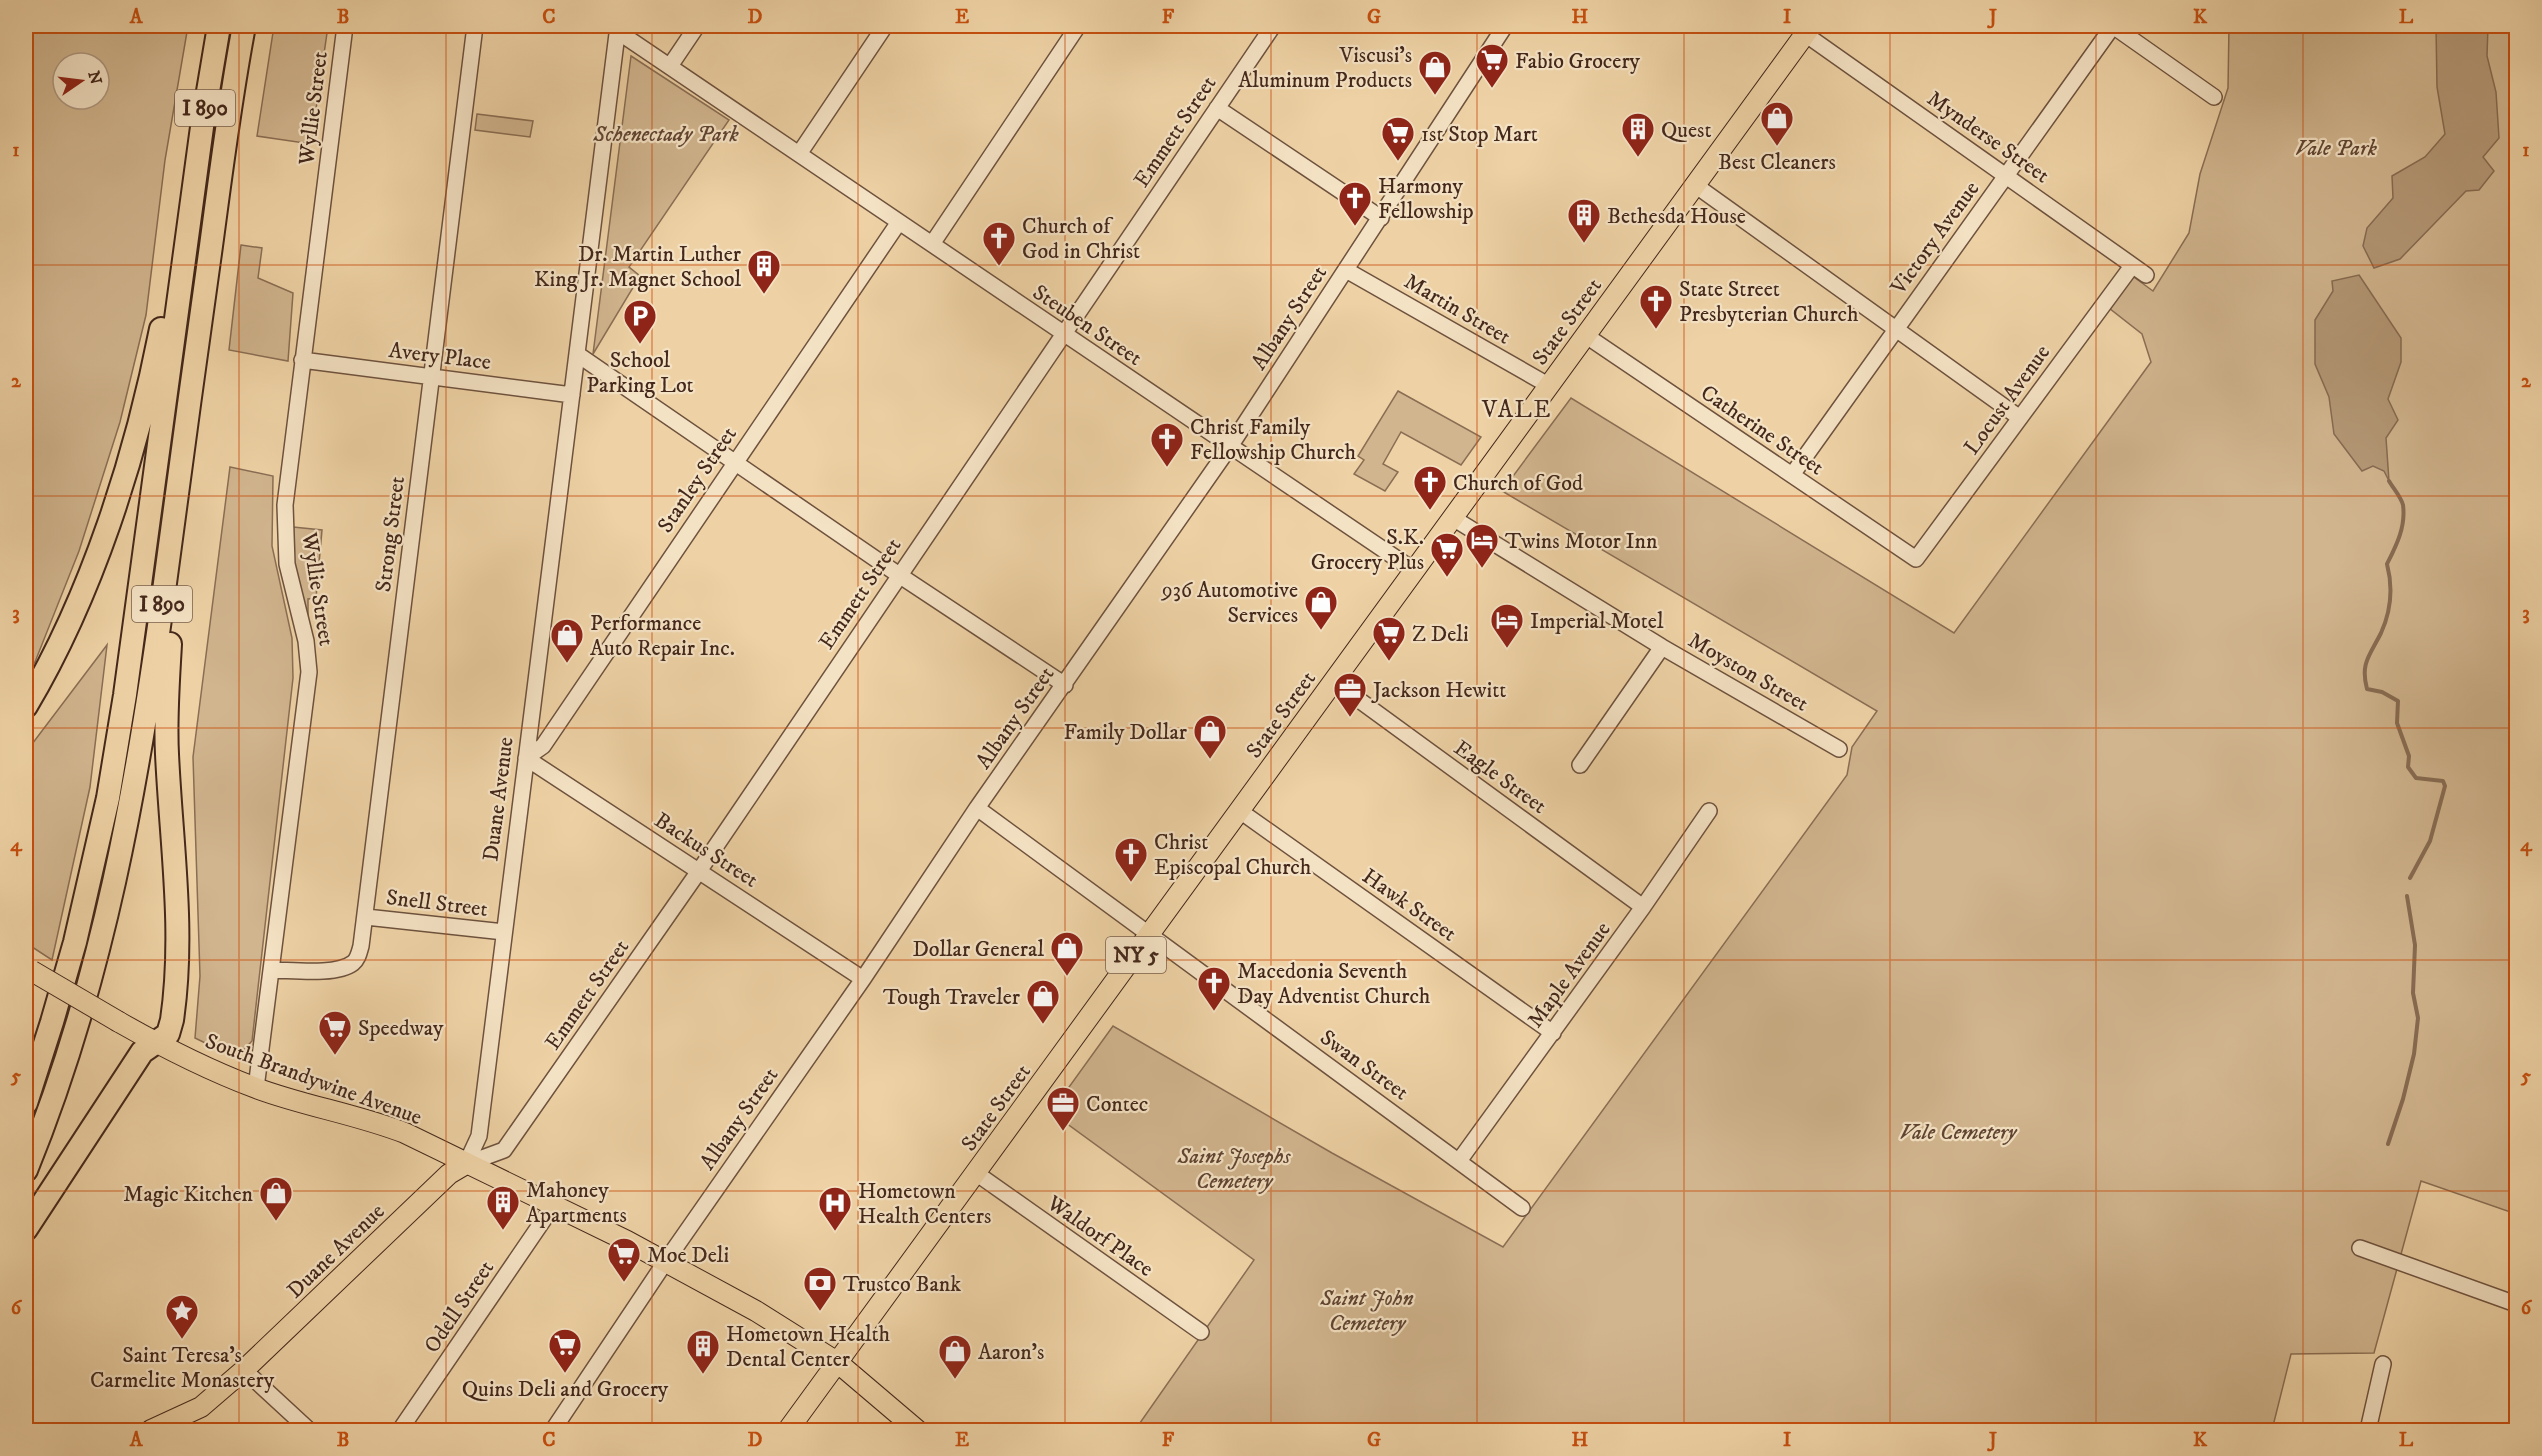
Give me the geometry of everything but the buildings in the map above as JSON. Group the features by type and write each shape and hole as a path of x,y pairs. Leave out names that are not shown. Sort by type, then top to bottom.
{"highway":[{"name":"I 890","path":"26,1103 72,952 108,798 125,694 219,26"},
{"name":"I 890","path":"26,1170 49,1111 85,998 109,907 132,803 149,698 227,131 244,26"},
{"path":"26,706 52,662 92,570 131,453 153,368 169,285 194,191"},
{"path":"26,1229 142,1052 168,1034 175,994 176,886 167,753 167,706 190,396"}],"main road":[{"name":"State Street","path":"788,1431 1808,30"},
{"name":"South Brandywine Avenue","path":"29,969 156,1043 256,1088 379,1123 666,1261 756,1311 837,1362 917,1431"},
{"name":"Duane Avenue","path":"151,1431 201,1407 244,1370 449,1174 466,1164"}],"street":[{"name":"Wyllie Street","path":"256,1088 309,672 306,641 287,564 285,505 345,26"},
{"name":"Strong Street","path":"271,970 320,971 352,964 358,957 366,916 476,26"},
{"path":"670,66 697,26"},
{"path":"799,154 885,26"},
{"path":"932,244 1078,26"},
{"name":"Emmett Street","path":"466,1164 504,1150 699,871 1062,333 1273,26"},
{"name":"Albany Street","path":"553,1431 666,1261 862,979 977,808 1231,445 1505,26"},
{"path":"2113,26 2214,97"},
{"name":"Victory Avenue","path":"1792,475 2113,26"},
{"name":"Steuben Street","path":"618,28 799,154 1415,571"},
{"name":"Duane Avenue","path":"466,1164 479,1136 618,28"},
{"name":"Mynderse Street","path":"1808,30 2146,275"},
{"path":"1217,108 1381,218"},
{"path":"1695,184 2020,418"},
{"name":"Stanley Street","path":"526,758 543,746 899,222"},
{"name":"Locust Avenue","path":"1916,559 2132,266"},
{"name":"Martin Street","path":"1346,270 1548,386"},
{"name":"Catherine Street","path":"1585,335 1916,559"},
{"path":"577,354 899,575 1065,685"},
{"name":"Avery Place","path":"302,360 572,395"},
{"name":"Moyston Street","path":"1454,518 1662,647 1839,749"},
{"path":"1580,765 1662,647"},
{"name":"Eagle Street","path":"1333,681 1643,907"},
{"name":"Backus Street","path":"526,758 862,979"},
{"name":"Swan Street","path":"977,808 1152,934 1522,1208"},
{"name":"Hawk Street","path":"1240,811 1553,1033"},
{"name":"Maple Avenue","path":"1459,1161 1643,907 1709,811"},
{"name":"Snell Street","path":"366,916 504,932"},
{"name":"Waldorf Place","path":"976,1173 1201,1332"},
{"name":"Odell Street","path":"400,1431 553,1206"},
{"path":"2360,1248 2517,1304"},
{"path":"2368,1431 2383,1364"},
{"path":"244,1370 309,1431"}],"green space":[{"path":"26,26 188,26 165,160 146,315 120,422 79,551 35,662 26,674"},
{"path":"274,26 328,26 311,144 257,136"},
{"path":"2229,26 2516,26 2516,1214 2421,1181 2374,1353 2291,1354 2272,1430 1135,1430 1254,1260 1051,1112 1113,1026 1332,1153 1503,1247 1847,775 1852,747 1877,711 1502,491 1571,398 1954,633 2151,362 2142,334 2109,308 2131,275 2153,291 2189,233 2200,174 2228,88"},
{"name":"Schenectady Park","path":"631,56 729,120 629,267 640,276 593,354"},
{"path":"477,114 533,121 530,137 475,130"},
{"path":"241,245 262,248 258,278 293,293 288,361 229,350"},
{"path":"1398,391 1481,437 1461,465 1401,432 1383,464 1398,472 1385,491 1354,474 1364,460 1358,456"},
{"path":"230,467 273,476 272,546 292,638 293,678 252,1041 236,1058 195,1038 200,976 193,757"},
{"path":"293,527 322,530 316,598 308,599 308,625 292,555"},
{"path":"107,645 90,787 52,960 26,943 26,752"}],"shaded area":[{"path":"2436,26 2488,26 2487,56 2496,92 2499,138 2483,157 2494,171 2479,190 2466,191 2400,259 2374,268 2363,246 2367,228 2393,198 2392,176 2425,157 2445,134 2437,87"},
{"path":"2359,275 2401,338 2401,362 2388,399 2398,420 2386,438 2389,481 2384,471 2373,466 2362,471 2334,434 2329,397 2315,364 2315,320 2333,291 2332,281"}],"waterway":[{"path":"2389,481 2402,502 2404,513 2400,536 2387,564 2390,590 2389,608 2381,633 2367,660 2365,680 2367,689 2382,692 2398,701 2397,723 2409,756 2408,767 2416,778 2443,781 2445,786 2430,841 2410,878"},
{"path":"2388,1144 2403,1099 2414,1054 2418,1018 2413,993 2415,945 2407,896"}],"place":[{"name":"Fabio Grocery","path":"1492,89"},
{"name":"Viscusi's Aluminum Products","path":"1435,96"},
{"name":"Best Cleaners","path":"1777,147"},
{"name":"Quest","path":"1638,158"},
{"name":"1st Stop Mart","path":"1398,162"},
{"name":"Harmony Fellowship","path":"1355,227"},
{"name":"Bethesda House","path":"1584,244"},
{"name":"Church of God in Christ","path":"999,267"},
{"name":"Dr. Martin Luther King Jr. Magnet School","path":"764,295"},
{"name":"State Street Presbyterian Church","path":"1656,330"},
{"name":"School Parking Lot","path":"640,345"},
{"name":"Christ Family Fellowship Church","path":"1167,468"},
{"name":"Church of God","path":"1430,511"},
{"name":"Twins Motor Inn","path":"1482,569"},
{"name":"S.K. Grocery Plus","path":"1447,578"},
{"name":"936 Automotive Services","path":"1321,631"},
{"name":"Imperial Motel","path":"1507,649"},
{"name":"Z Deli","path":"1389,662"},
{"name":"Performance Auto Repair Inc.","path":"567,664"},
{"name":"Jackson Hewitt","path":"1350,718"},
{"name":"Family Dollar","path":"1210,760"},
{"name":"Christ Episcopal Church","path":"1131,883"},
{"name":"Dollar General","path":"1067,977"},
{"name":"Macedonia Seventh Day Adventist Church","path":"1214,1012"},
{"name":"Tough Traveler","path":"1043,1025"},
{"name":"Speedway","path":"335,1056"},
{"name":"Contec","path":"1063,1132"},
{"name":"Magic Kitchen","path":"276,1222"},
{"name":"Mahoney Apartments","path":"503,1231"},
{"name":"Hometown Health Centers","path":"835,1232"},
{"name":"Moe Deli","path":"624,1283"},
{"name":"Trustco Bank","path":"820,1312"},
{"name":"Saint Teresa's Carmelite Monastery","path":"182,1340"},
{"name":"Quins Deli and Grocery","path":"565,1374"},
{"name":"Hometown Health Dental Center","path":"703,1375"},
{"name":"Aaron's","path":"955,1380"}],"district":[{"name":"VALE","path":"1517,409"}],"park label":[{"name":"Vale Park","path":"2336,147"},
{"name":"Vale Cemetery","path":"1958,1131"},
{"name":"Saint Josephs Cemetery","path":"1234,1168"},
{"name":"Saint John Cemetery","path":"1367,1310"}]}
